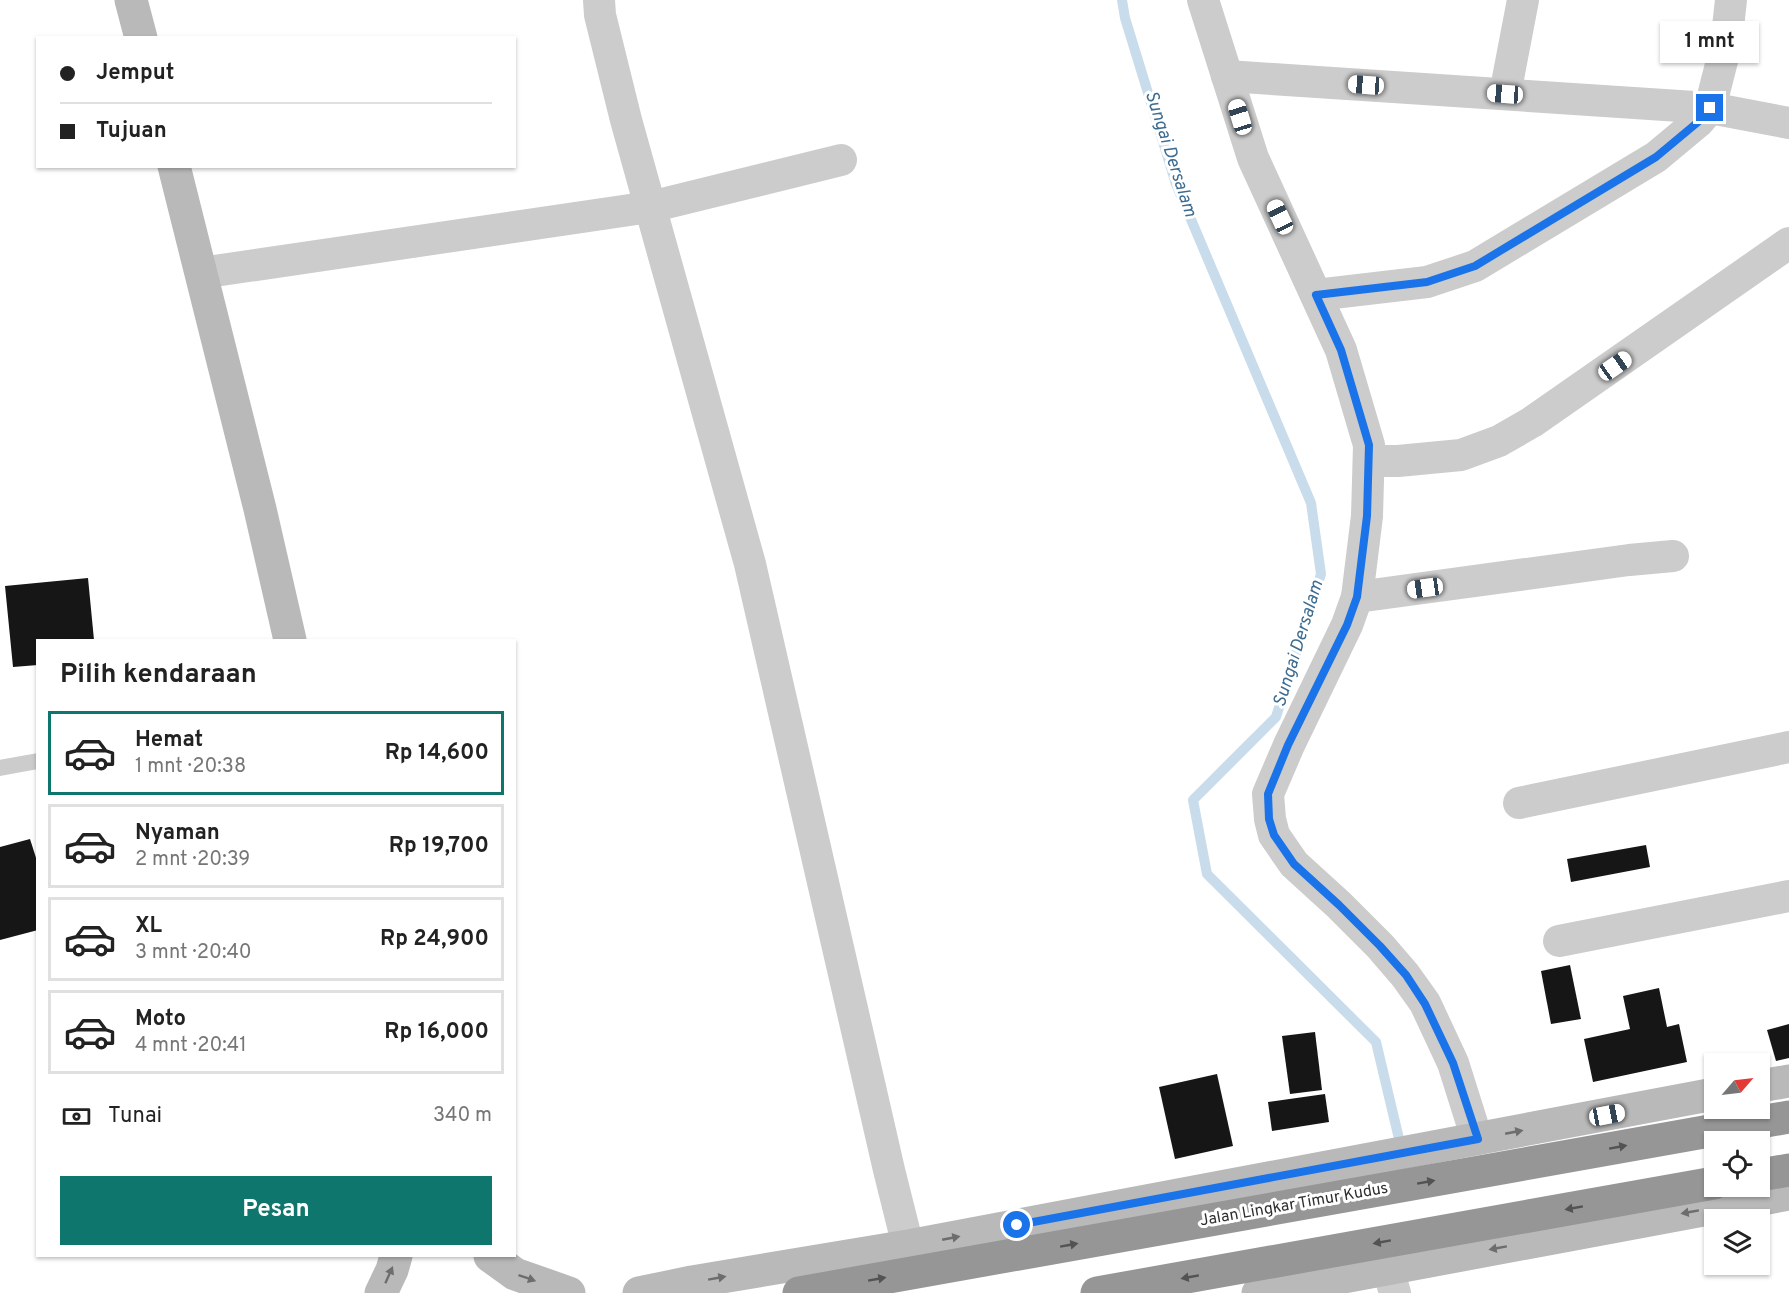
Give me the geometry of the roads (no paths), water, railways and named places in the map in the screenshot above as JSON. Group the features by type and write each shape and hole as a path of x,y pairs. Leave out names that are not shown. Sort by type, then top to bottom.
{"highway":[{"name":"Jalan Lingkar Timur Kudus","path":"799,1293 1789,1117"},
{"path":"1770,1174 1789,1170"},
{"path":"1097,1293 1704,1186"}],"street":[{"path":"131,0 140,36"},
{"path":"599,0 600,15 626,120 750,564 908,1246"},
{"path":"1203,0 1253,158 1341,350 1369,445 1367,516 1357,597 1347,625 1288,745 1268,794 1269,819 1274,835 1294,864 1380,946 1406,975 1425,1004 1453,1063 1478,1139"},
{"path":"1505,94 1523,0"},
{"path":"1316,295 1427,282 1475,266 1656,157 1698,122 1710,108 1726,45 1731,0"},
{"path":"1227,75 1710,108 1789,123"},
{"path":"201,273 650,207 841,160"},
{"path":"175,168 260,509 290,639"},
{"path":"1369,461 1398,461 1461,454 1500,441 1532,422 1789,243"},
{"path":"1357,597 1673,556"},
{"path":"1519,803 1789,747"},
{"path":"1559,941 1789,896"},
{"path":"1770,1084 1789,1081"},
{"path":"639,1293 908,1246 1704,1096"},
{"path":"1258,1293 1391,1281 1789,1194"},
{"path":"381,1293 396,1257"},
{"path":"491,1257 515,1274 569,1293"}],"lane":[{"path":"0,768 36,761"}],"waterway":[{"name":"Sungai Dersalam","path":"1122,0 1125,18 1176,184 1311,503 1321,574 1276,717 1193,800 1207,874 1376,1042 1400,1143"}]}
